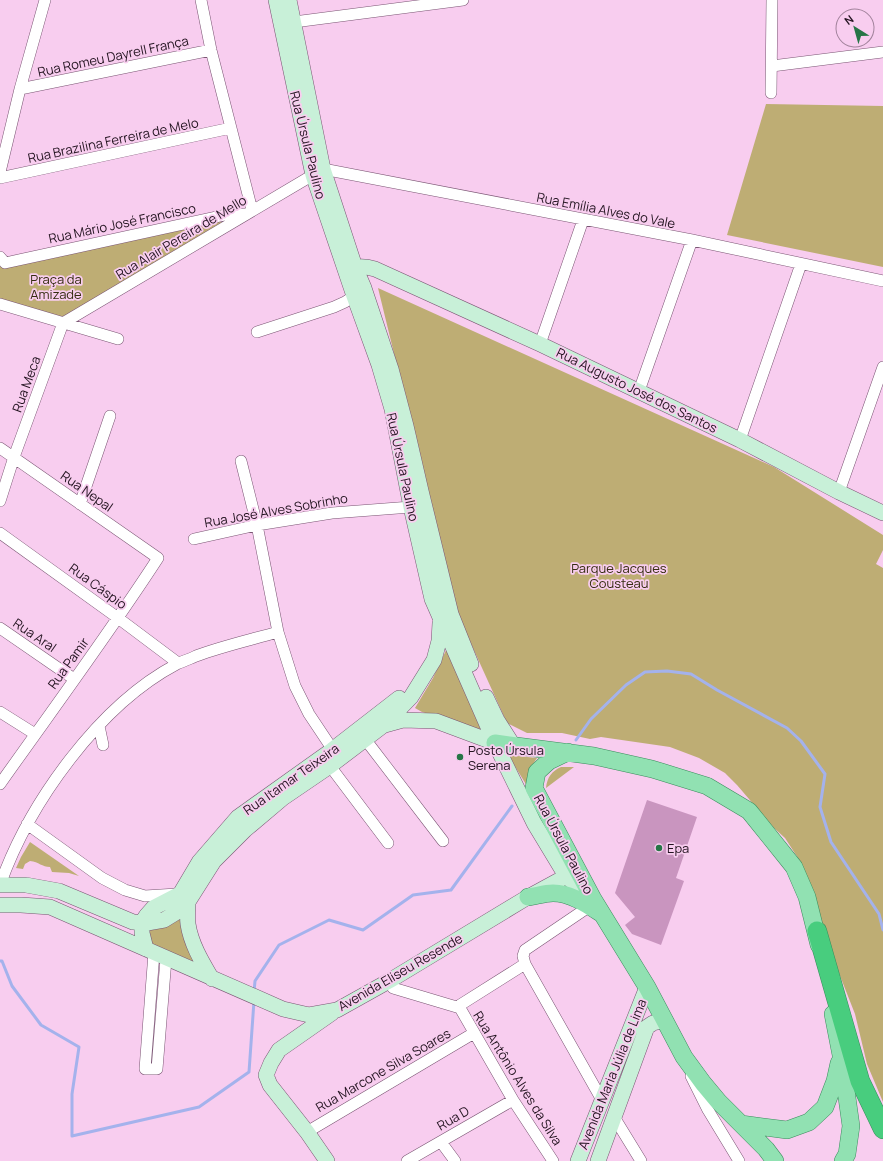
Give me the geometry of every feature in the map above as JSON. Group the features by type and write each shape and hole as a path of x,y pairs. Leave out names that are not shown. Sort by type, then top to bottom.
{"highway":[{"path":"817,932 860,1081 883,1129"}],"main road":[{"name":"Rua Úrsula Paulino","path":"276,0 318,172 350,269 391,369 397,390 451,614 485,696 497,720 513,745"},
{"name":"Rua Úrsula Paulino","path":"289,0 294,22 318,172 348,245 350,269"},
{"path":"348,245 358,257 371,268"},
{"name":"Rua Augusto José dos Santos","path":"350,269 364,266 371,268 540,344 740,440 839,492 883,513"},
{"path":"359,292 388,275"},
{"name":"Rua Úrsula Paulino","path":"359,292 392,409 411,507 432,599 495,743 534,823 572,872 647,987 684,1057 703,1083 713,1105 741,1124 766,1149 774,1161"},
{"name":"Rua Itamar Teixeira","path":"334,758 365,739 384,725 411,698 434,660 439,641 441,620"},
{"name":"Rua Itamar Teixeira","path":"187,896 214,861 245,830 334,758 420,682"},
{"name":"Rua Itamar Teixeira","path":"384,725 403,720 436,721 495,743"},
{"path":"495,743 594,756 652,769 707,786 749,811 794,867 807,897 817,932 841,1055 851,1126 847,1154 843,1161"},
{"name":"Rua Úrsula Paulino","path":"568,752 549,761 537,772 534,788 572,872"},
{"name":"Avenida Eliseu Resende","path":"0,905 21,904 50,907 282,1009 309,1015 337,1010 389,981 572,872"},
{"path":"0,885 26,885 59,891 128,920 142,923 164,920 177,912 187,896"},
{"path":"528,897 553,893 565,895 596,908"},
{"path":"187,896 188,924 193,943 212,979"},
{"path":"142,923 142,933 155,954"},
{"name":"Avenida Maria Júlia de Lima","path":"578,1161 647,987"},
{"path":"327,1161 307,1132 270,1085 266,1075 279,1050 337,1010"},
{"name":"Avenida Maria Júlia de Lima","path":"598,1161 646,1027 653,1023 665,1020"},
{"path":"741,1124 786,1130 809,1122 825,1107 835,1081 841,1055"}],"street":[{"path":"0,172 20,89 45,0"},
{"path":"202,0 211,50 231,128 249,212"},
{"path":"294,22 463,0"},
{"path":"771,93 772,0"},
{"name":"Rua Romeu Dayrell França","path":"20,89 211,50"},
{"path":"772,66 883,52"},
{"name":"Rua Brazilina Ferreira de Melo","path":"0,178 231,128"},
{"name":"Rua Alair Pereira de Mello","path":"64,323 318,172"},
{"name":"Rua Emília Alves do Vale","path":"318,172 692,240 883,281"},
{"name":"Rua Mário José Francisco","path":"3,260 225,215 249,212"},
{"path":"540,344 583,220"},
{"path":"639,391 692,240"},
{"path":"740,440 801,264"},
{"path":"257,332 334,308 359,292"},
{"path":"0,304 118,339"},
{"name":"Rua Meca","path":"0,501 14,457 64,323"},
{"path":"839,492 883,367"},
{"path":"80,504 110,416"},
{"name":"Rua Nepal","path":"0,448 158,558"},
{"path":"241,461 257,525 278,632 295,686 334,758 388,843"},
{"name":"Rua José Alves Sobrinho","path":"194,539 257,525 332,512 411,507"},
{"name":"Rua Cáspio","path":"0,533 178,663"},
{"name":"Rua Pamir","path":"0,784 118,618 158,558"},
{"name":"Rua Aral","path":"0,628 74,679"},
{"path":"0,885 10,858 28,824 70,758 119,704 147,682 178,663 219,648 278,632"},
{"path":"0,712 35,734"},
{"path":"99,726 103,745"},
{"path":"365,739 443,841"},
{"path":"28,824 102,878 124,890 145,896 187,896"},
{"path":"596,908 525,950 523,956 525,964 602,1100"},
{"path":"155,954 157,1069 145,1069 155,954"},
{"path":"389,981 393,988 460,1008 460,1005 525,964"},
{"name":"Rua Antônio Alves da Silva","path":"460,1008 513,1100 554,1161"},
{"name":"Rua Marcone Silva Soares","path":"307,1132 474,1033"},
{"name":"Rua D","path":"407,1161 513,1100"},
{"name":"Rua Úrsula Paulino","path":"713,1105 739,1161"},
{"path":"614,1117 641,1161"},
{"path":"440,1142 455,1161"}],"green space":[{"path":"766,104 883,106 883,267 727,235"},
{"name":"Praça da Amizade","path":"239,216 59,319 0,301 0,262"},
{"name":"Parque Jacques Cousteau","path":"378,288 774,467 883,535 883,550 876,564 883,568 883,1102 867,1064 855,1014 835,963 811,889 798,858 785,838 774,828 737,785 725,773 699,758 670,747 601,737 590,739 562,733 527,733 507,723 458,615"},
{"path":"448,646 485,731 422,712 415,708 433,678"},
{"path":"508,755 537,758 529,770 527,786"},
{"path":"561,767 574,767 546,788 550,775"},
{"path":"30,842 79,876 69,873 52,872 50,867 30,861 25,864 23,869 16,868"},
{"path":"183,914 196,964 149,943 149,928"}],"building":[{"name":"Epa","path":"647,800 697,817 676,878 684,881 661,945 632,934 625,925 635,917 615,893"}],"waterway":[{"path":"576,740 591,719 626,685 645,672 667,671 691,674 787,728 801,741 825,774 820,807 831,842 879,914 883,930"},
{"path":"254,992 255,981 279,945 329,920 363,930 413,895 451,890 512,806"},
{"path":"0,961 2,961 12,986 41,1025 79,1047 72,1094 72,1136 199,1107 249,1072 254,1001"}],"place":[{"name":"Posto Úrsula Serena","path":"460,757"},
{"name":"Epa","path":"659,848"}]}
